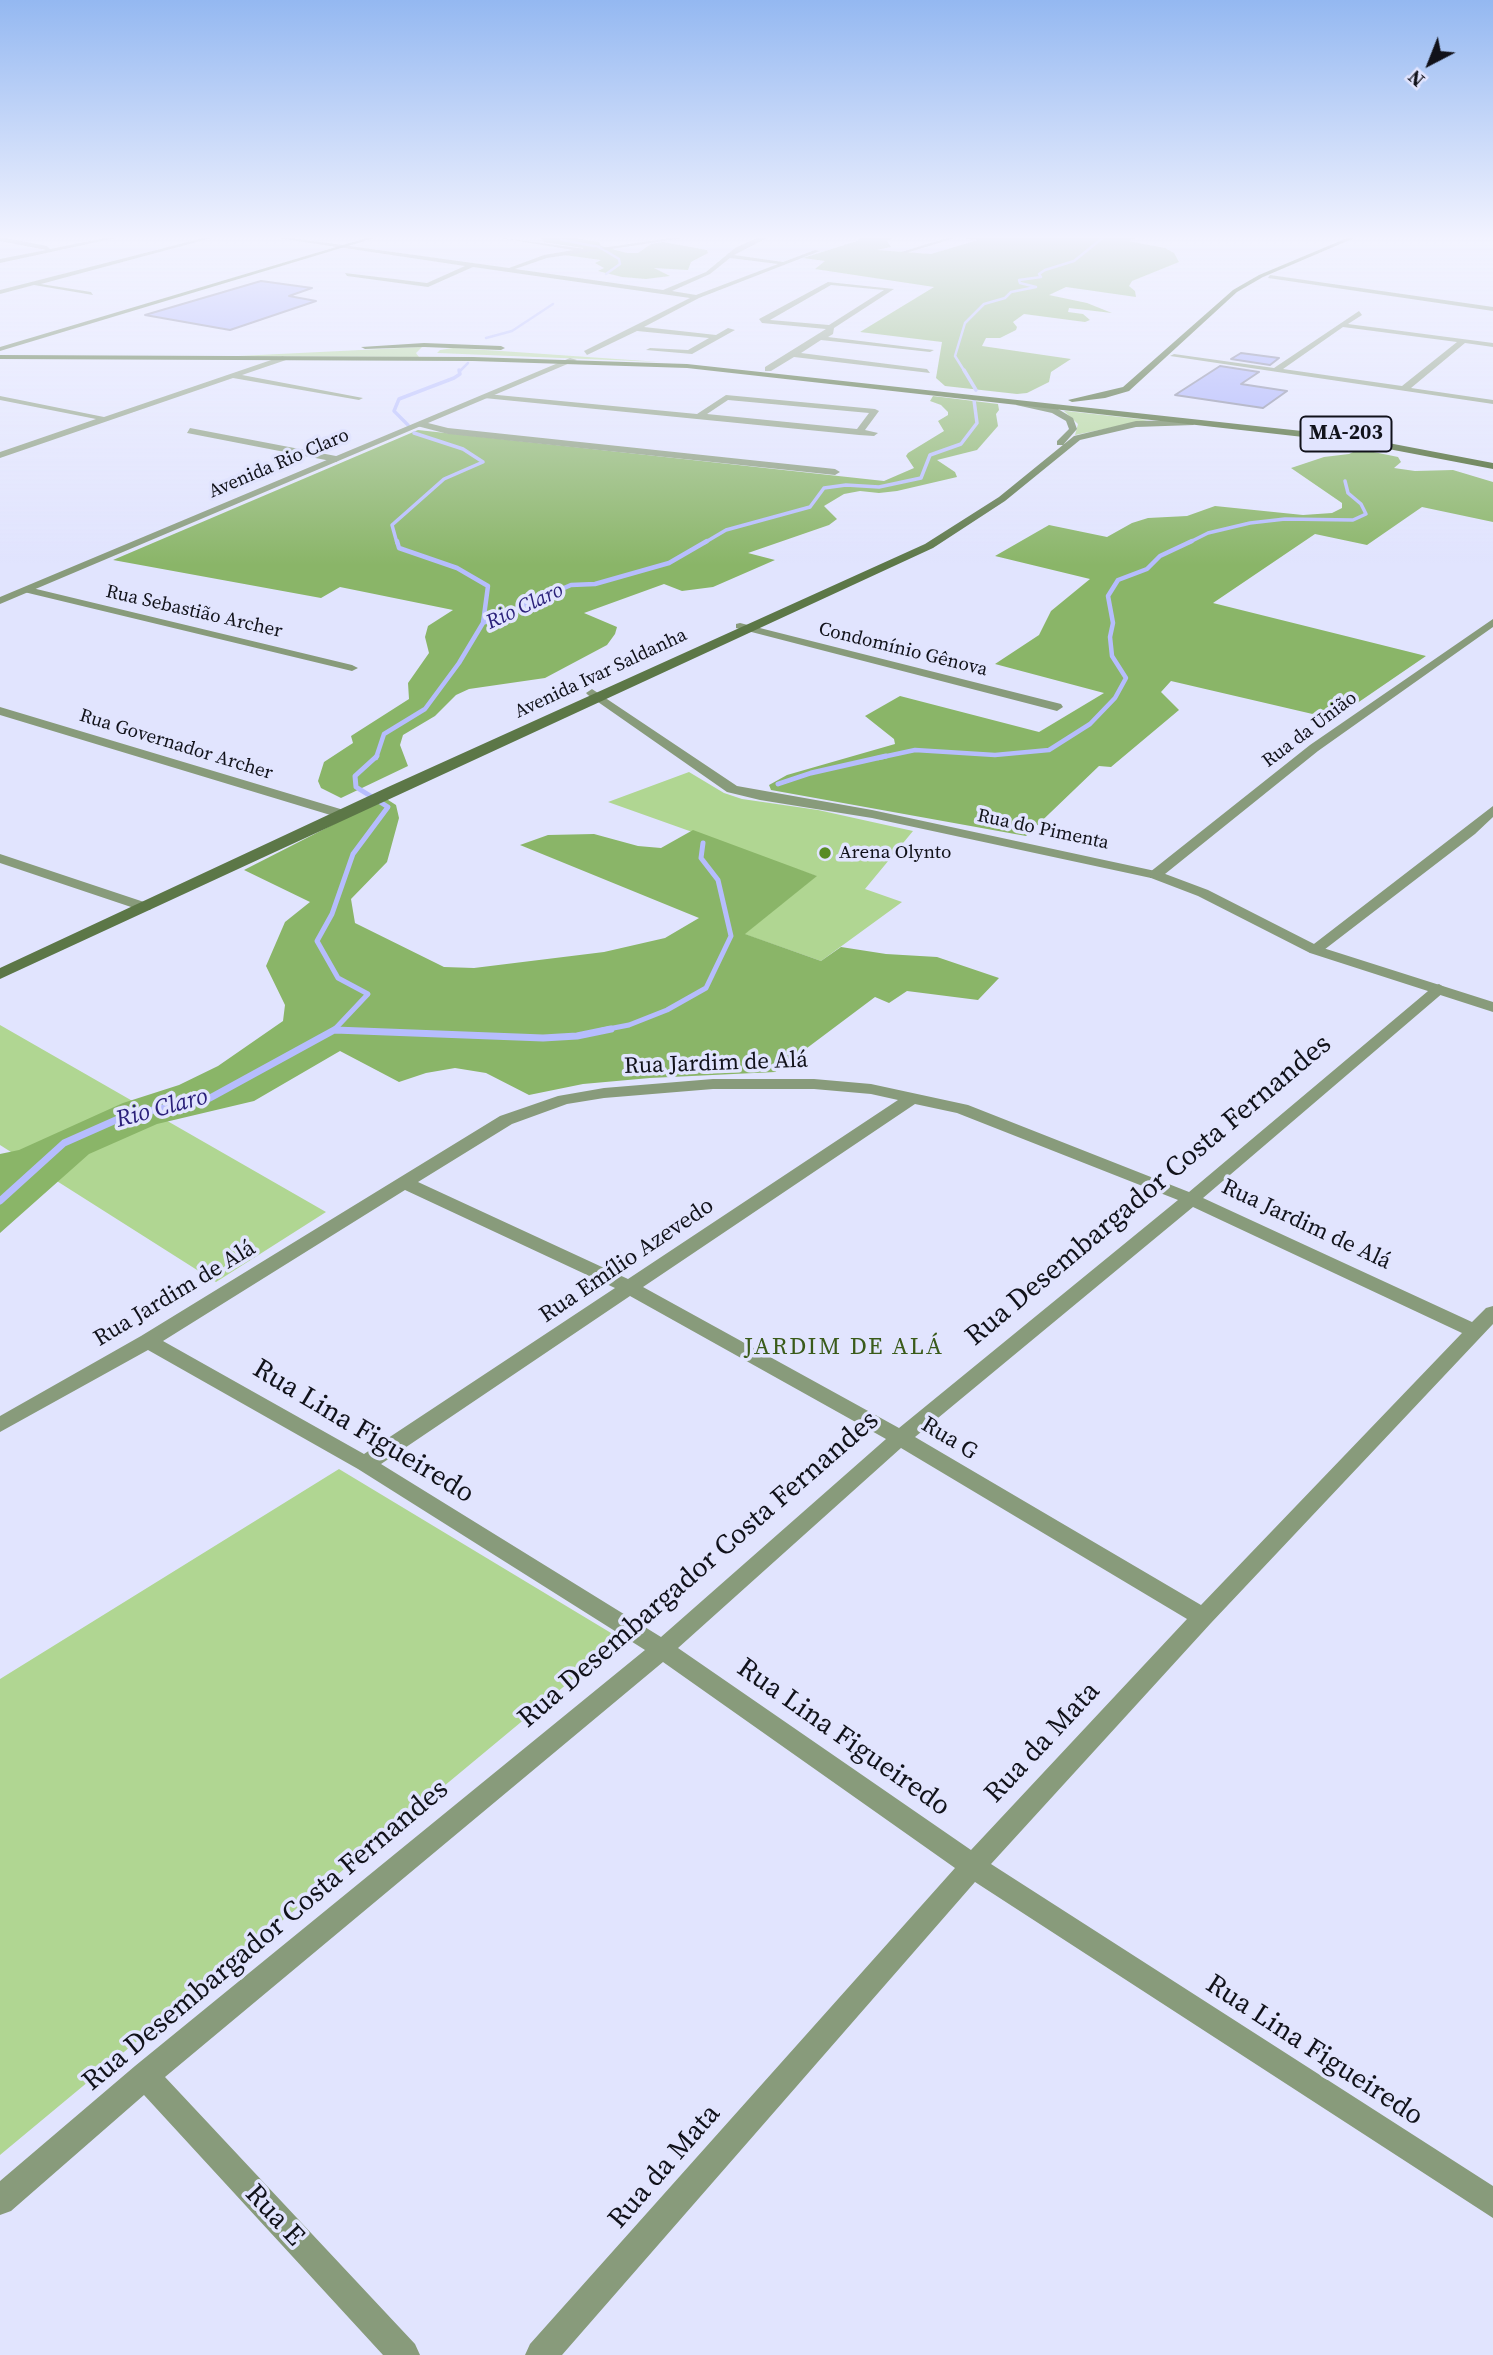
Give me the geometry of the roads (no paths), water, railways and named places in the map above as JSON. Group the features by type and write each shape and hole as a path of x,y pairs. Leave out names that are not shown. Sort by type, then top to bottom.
{"main road":[{"path":"0,353 23,346"},
{"path":"456,346 438,347 425,352 436,356 473,359"},
{"path":"360,348 456,346 517,349"},
{"path":"1002,398 1078,400 1122,391 1173,346"},
{"path":"1135,396 1185,346"},
{"path":"0,353 213,353 334,349"},
{"name":"MA-203","path":"0,353 283,358 353,362 587,354 768,369 1401,447 1493,465"},
{"name":"MA-203","path":"569,356 713,368 1198,418 1466,450"},
{"name":"Avenida Ivar Saldanha","path":"0,974 346,809 922,544 994,497 1066,438 1073,429 1070,420 1059,413 1002,398"},
{"path":"1147,406 1198,418"},
{"name":"Avenida Ivar Saldanha","path":"744,627 929,546 1002,499 1077,438 1136,424 1212,424"},
{"name":"Avenida Ivar Saldanha","path":"0,966 139,906"}],"street":[{"path":"587,354 602,346"},
{"path":"650,350 685,353 699,346"},
{"path":"768,369 806,346"},
{"path":"892,346 930,350"},
{"path":"1275,371 1312,346"},
{"path":"1404,389 1457,346"},
{"path":"792,354 927,371"},
{"name":"Avenida Rio Claro","path":"0,601 487,396 569,356"},
{"path":"1174,356 1493,402"},
{"path":"0,455 283,358"},
{"path":"232,375 359,398"},
{"path":"163,391 177,394"},
{"path":"487,396 874,433"},
{"path":"699,416 726,397 875,411 859,432"},
{"path":"0,398 105,419"},
{"path":"420,424 835,472"},
{"path":"190,431 337,458"},
{"name":"Rua Sebastião Archer","path":"27,590 352,668"},
{"name":"Rua da União","path":"1155,875 1314,748 1493,622"},
{"name":"Condomínio Gênova","path":"744,627 1058,707"},
{"name":"Rua do Pimenta","path":"596,694 721,783 747,794 859,811 1155,875 1203,893 1315,950 1493,1007"},
{"name":"Rua Governador Archer","path":"0,711 346,809"},
{"path":"1315,950 1470,831 1493,810"},
{"path":"0,858 139,906"},
{"name":"Rua Desembargador Costa Fernandes","path":"0,2200 662,1648 900,1438 1191,1199 1439,989"},
{"name":"Rua Jardim de Alá","path":"0,1425 148,1341 506,1120 564,1100 604,1093 769,1083 871,1089 962,1109 1191,1199 1474,1331"},
{"name":"Rua Emílio Azevedo","path":"365,1464 915,1097"},
{"name":"Rua G","path":"403,1182 631,1288 900,1438 1203,1617"},
{"name":"Rua da Mata","path":"541,2355 973,1866 1203,1617 1493,1312"},
{"name":"Rua Lina Figueiredo","path":"148,1341 365,1464 662,1648 973,1866 1493,2203"},
{"name":"Rua E","path":"145,2077 404,2355"}],"waterway":[{"name":"Rio Claro","path":"958,346 955,356 965,372"},
{"path":"459,372 468,363"},
{"name":"Rio Claro","path":"964,370 976,390"},
{"path":"408,425 394,411 399,399 454,378 459,372"},
{"name":"Rio Claro","path":"704,543 726,530 810,507 824,488 846,485 879,487 921,478 930,455 961,444 977,423 974,400"},
{"path":"397,543 392,525 444,479 483,462 463,449 414,433"},
{"path":"1192,541 1208,533 1250,523 1285,519 1353,520 1366,514 1361,504 1348,493 1345,481"},
{"path":"397,541 399,548 457,568 488,586 483,623"},
{"name":"Rio Claro","path":"483,623 571,585 595,584 669,563 707,541"},
{"path":"878,758 915,750 995,755 1049,750 1090,724 1115,698 1126,678 1112,656 1110,637 1113,623 1108,596 1118,580 1147,569 1160,556 1192,541"},
{"path":"1188,543 1192,541"},
{"name":"Rio Claro","path":"377,756 384,734 425,709 459,663 483,623"},
{"name":"Rio Claro","path":"334,1030 368,994 338,978 317,941 332,914 353,854 388,807 356,787 355,776 377,756"},
{"path":"778,784 811,773 886,756"},
{"name":"Rio Claro","path":"603,1030 629,1025 667,1010 706,988 731,936 718,880 701,858 703,843"},
{"name":"Rio Claro","path":"0,1201 64,1143 125,1116 210,1098 336,1029"},
{"name":"Rio Claro","path":"348,1030 335,1030 543,1038 577,1036 611,1029"}],"place":[{"name":"Arena Olynto","path":"825,853"}],"district":[{"name":"JARDIM DE ALÁ","path":"844,1348"}]}
